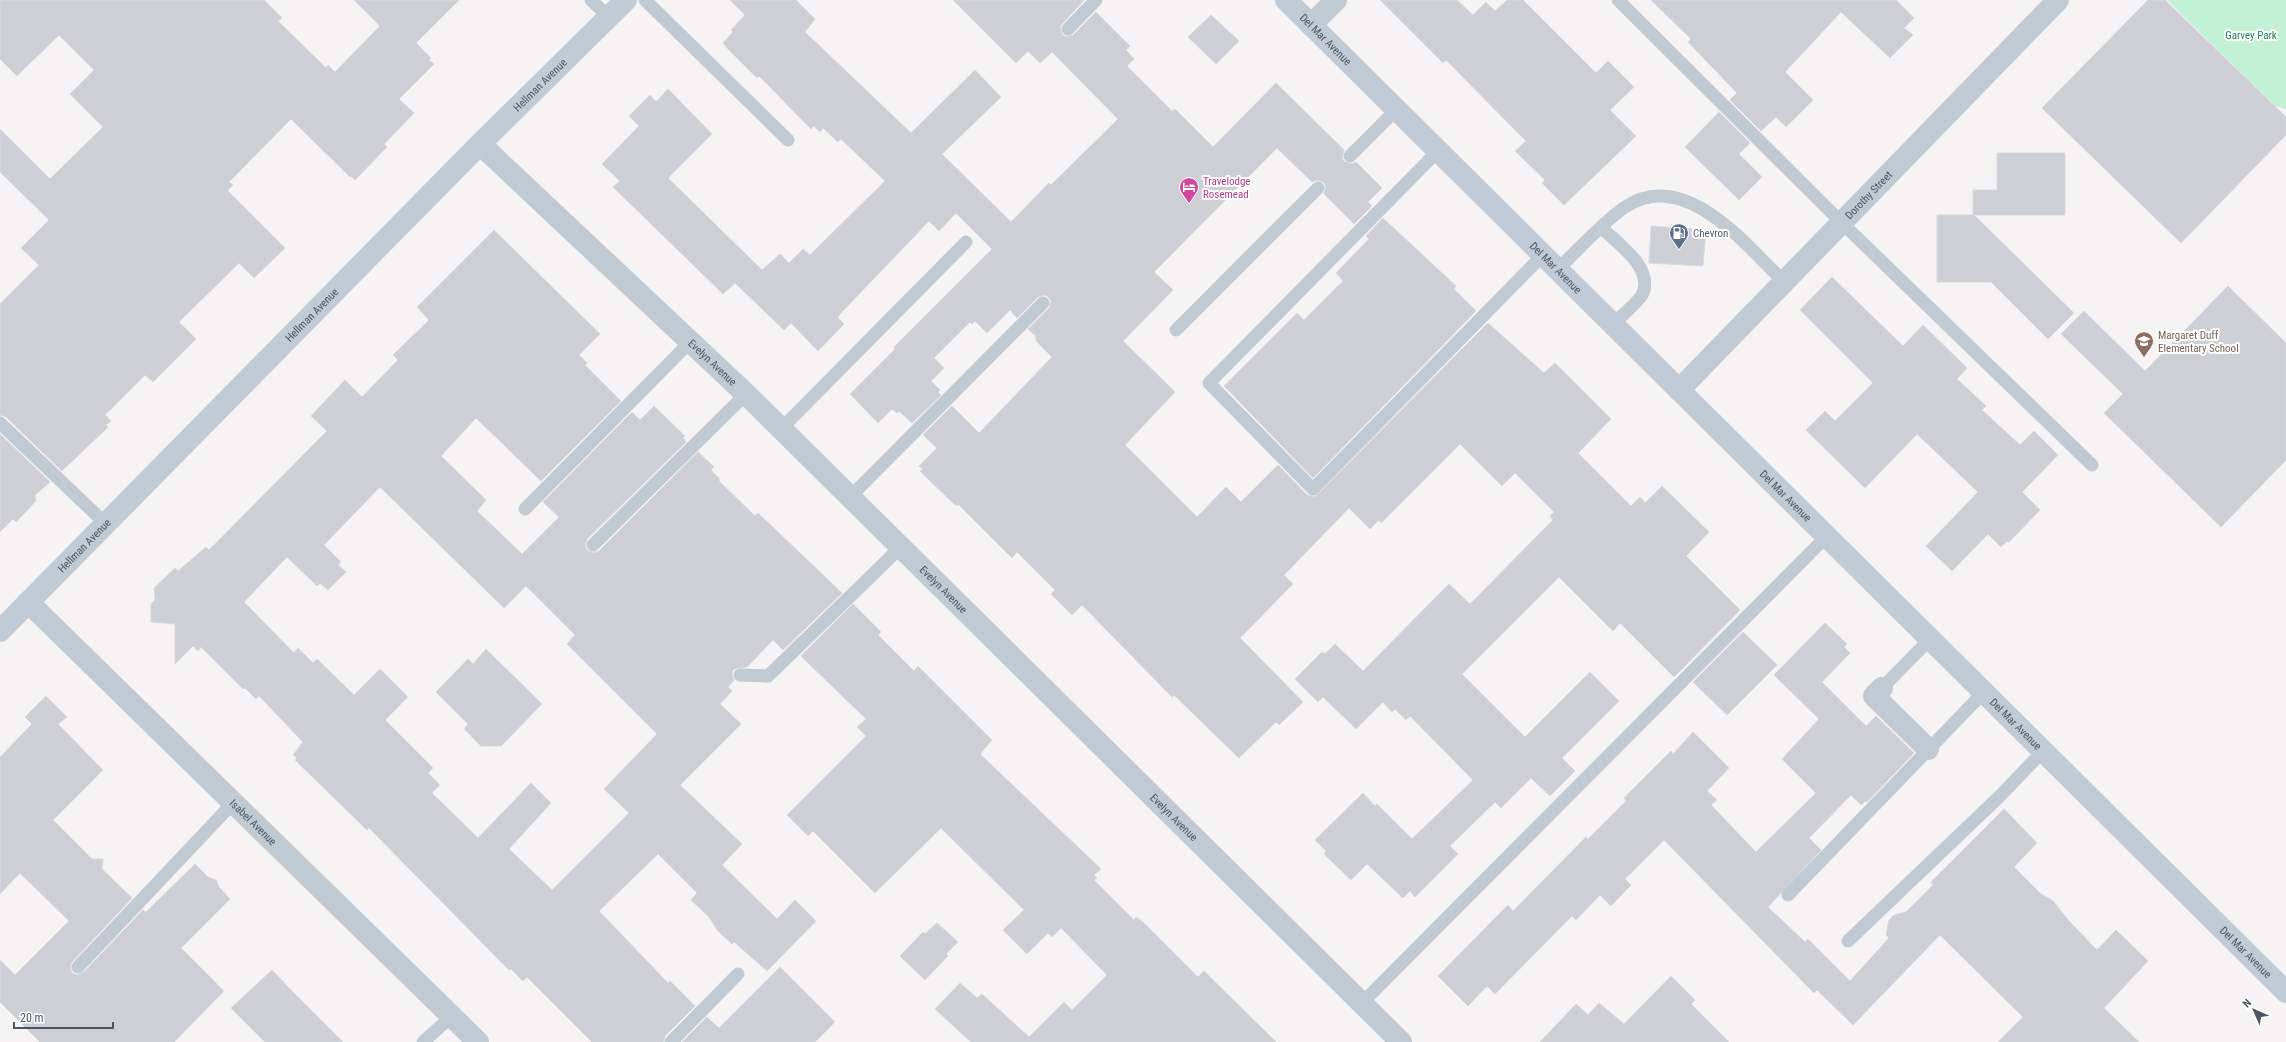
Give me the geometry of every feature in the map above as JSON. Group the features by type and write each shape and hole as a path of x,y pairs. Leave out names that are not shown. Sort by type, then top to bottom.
{"main road":[{"name":"Hellman Avenue","path":"0,631 480,144 626,0"},
{"name":"Del Mar Avenue","path":"1286,0 2286,992"}],"street":[{"path":"1311,25 1336,0"},
{"name":"Dorothy Street","path":"1679,390 2058,0"},
{"name":"Evelyn Avenue","path":"480,144 746,394 1402,1042"},
{"name":"Isabel Avenue","path":"28,602 478,1042"},
{"path":"1882,688 1874,696 1928,749"}],"lane":[{"path":"591,0 609,18"},
{"path":"645,0 788,140"},
{"path":"1068,29 1096,0"},
{"path":"1618,0 1842,223 2092,465"},
{"path":"1350,156 1396,110"},
{"path":"1438,151 1209,383 1313,489 1550,262 1602,228 1625,207 1641,199 1664,196 1690,201 1722,221 1784,282"},
{"path":"1176,330 1318,188"},
{"path":"1602,228 1639,265 1645,278 1643,293 1613,324"},
{"path":"781,429 966,242"},
{"path":"850,497 1043,303"},
{"path":"525,509 691,342"},
{"path":"594,545 746,394"},
{"path":"0,423 106,524"},
{"path":"1362,1003 1827,536"},
{"path":"740,675 768,676 900,547"},
{"path":"1882,688 1930,639"},
{"path":"1788,895 1984,692"},
{"path":"1848,942 2001,795 2043,751"},
{"path":"78,967 233,803"},
{"path":"671,1042 738,974"},
{"path":"423,1042 452,1016"}],"green space":[{"name":"Garvey Park","path":"2167,0 2286,0 2286,109 2275,106"}],"building":[{"path":"0,0 264,0 282,18 278,21 326,68 328,65 335,72 380,26 354,0 459,0 416,43 431,58 429,60 434,64 399,99 414,113 384,144 387,147 355,180 351,176 350,177 291,119 229,182 233,185 228,190 229,192 285,248 254,278 239,263 179,322 196,339 153,382 145,375 105,415 111,421 106,425 108,427 62,471 6,417 0,415 0,304 39,265 21,248 49,220 0,172 0,129 50,179 103,127 70,94 94,70 59,35 17,76 0,59"},
{"path":"730,0 796,0 815,19 805,32 911,133 975,70 1001,97 942,154 1011,222 1049,183 1051,185 1118,119 1052,52 1040,63 1028,51 1016,63 953,0 1084,0 1060,27 1062,34 1066,37 1073,35 1096,12 1130,46 1126,50 1134,59 1127,66 1172,111 1175,109 1213,147 1276,83 1344,150 1342,158 1345,162 1352,164 1356,162 1382,188 1368,202 1372,206 1354,224 1324,194 1326,186 1323,182 1316,180 1312,182 1277,148 1154,272 1173,290 1123,341 1175,392 1125,445 1197,517 1226,487 1241,502 1278,465 1307,495 1315,497 1488,323 1544,373 1555,363 1611,419 1578,453 1631,506 1640,497 1645,503 1662,486 1709,532 1686,556 1740,610 1674,677 1620,623 1613,631 1559,577 1462,674 1525,737 1590,672 1619,701 1562,758 1575,771 1550,796 1531,778 1501,808 1495,802 1450,846 1458,854 1415,897 1410,891 1403,898 1367,864 1351,880 1324,854 1326,851 1315,840 1363,793 1375,806 1377,804 1412,839 1473,780 1410,716 1406,720 1395,709 1392,712 1383,702 1356,729 1323,697 1318,702 1295,679 1322,652 1324,654 1335,644 1363,671 1449,584 1470,604 1553,520 1550,516 1554,512 1515,473 1502,486 1460,444 1381,523 1379,520 1370,529 1349,508 1284,575 1293,584 1240,638 1303,702 1279,725 1276,722 1239,758 1174,695 1172,697 1082,605 1072,615 1051,594 1055,590 1017,552 1012,558 959,505 955,505 920,471 923,469 919,466 937,448 923,435 952,406 979,433 1052,357 1036,341 1036,336 1028,329 1049,308 1051,301 1048,297 1045,295 1038,297 1017,318 1010,310 987,333 975,321 972,324 970,322 934,358 944,368 931,381 940,390 938,392 941,395 912,423 899,411 897,413 892,409 878,423 850,394 895,349 894,347 992,249 956,213 939,231 929,221 840,314 838,318 844,324 818,351 791,323 784,330 735,283 723,294 613,187 620,181 602,164 639,126 629,116 650,95 656,102 668,89 712,134 668,178 762,270 780,254 789,263 803,249 810,255 885,181 841,139 838,142 823,128 820,132 814,126 811,129 759,76 757,78 726,47 723,43 733,32 731,30 745,15"},
{"path":"1380,0 1457,0 1473,15 1486,2 1495,11 1507,0 1523,0 1596,73 1608,61 1634,87 1610,110 1636,136 1564,205 1542,183 1545,180 1515,151 1526,141 1446,60 1443,63"},
{"path":"1651,0 1896,0 1914,18 1904,28 1913,35 1890,58 1841,12 1785,72 1813,100 1786,127 1776,117 1761,131 1730,100 1737,93 1688,42 1691,39"},
{"path":"2148,0 2165,0 2286,117 2286,135 2181,243 2042,108"},
{"path":"1211,15 1239,41 1216,64 1188,37"},
{"path":"1719,112 1750,143 1739,154 1762,177 1739,200 1685,147"},
{"path":"1997,153 2065,153 2065,215 1974,215 2074,313 2048,339 1991,282 1937,282 1937,215 1973,215 1973,190 1997,190"},
{"path":"1383,218 1456,286 1454,289 1476,311 1313,478 1224,386 1297,313 1304,320 1343,281 1336,273 1369,239 1366,236"},
{"path":"1651,226 1706,230 1703,266 1649,263"},
{"path":"494,230 600,334 579,355 587,363 585,365 621,401 541,481 476,418 441,456 486,500 477,511 522,554 559,517 543,502 632,412 640,420 654,406 685,436 683,438 686,442 587,539 585,547 588,551 595,553 599,551 698,452 714,467 711,470 720,479 719,481 755,516 758,513 842,593 783,650 773,640 747,667 733,670 732,675 734,680 728,687 732,691 720,704 741,724 680,785 742,844 722,865 777,919 795,900 816,921 767,971 734,942 732,944 718,931 709,917 691,900 697,893 658,854 599,911 668,983 670,981 695,1006 665,1036 663,1042 592,1042 527,977 523,981 511,969 509,970 369,828 367,830 295,760 297,758 293,755 303,742 259,696 256,699 245,688 243,689 201,647 198,651 193,646 175,664 175,624 151,622 151,604 155,600 154,588 175,568 178,571 206,547 209,550 327,431 311,416 345,380 362,397 398,360 393,355 429,320 417,307","holes":["380,487 504,608 526,586 575,635 567,644 657,734 604,789 629,813 552,890 509,849 551,803 531,783 478,838 432,793 440,785 428,773 433,768 385,720 408,697 380,669 354,695 317,659 313,663 298,648 294,653 244,602 287,557 317,586 320,583 328,590 346,572 338,565 341,562 324,545"]},
{"path":"1832,277 1903,346 1923,325 1967,368 1957,379 1986,406 1982,410 2020,445 2034,431 2058,455 2022,492 2040,510 2009,542 2007,541 2001,547 1988,534 1952,571 1926,546 1978,492 1917,434 1865,488 1806,430 1825,411 1835,421 1873,383 1800,310"},
{"path":"2228,286 2286,343 2286,460 2221,527 2104,413 2123,394 2061,334 2084,311 2145,371"},
{"path":"0,434 50,482 35,495 36,501 16,522 13,519 0,532"},
{"path":"853,604 881,632 878,635 914,671 918,666 992,740 980,754 1101,869 1094,875 1097,878 1094,880 1134,920 1136,917 1144,923 1198,977 1204,971 1276,1042 971,1042 935,1009 960,983 977,998 982,994 1029,1037 1064,1002 1072,1010 1107,975 1061,928 1052,937 1048,933 1027,954 1003,930 1024,910 941,828 875,893 813,831 808,836 787,815 866,736 857,727 866,719 801,656"},
{"path":"1825,623 1847,644 1844,647 1850,653 1822,682 1866,726 1876,716 1914,753 1867,802 1865,801 1861,805 1851,795 1809,838 1821,850 1768,907 1805,942 1808,939 1850,981 1889,938 1886,935 1889,920 1894,915 1906,912 1933,885 1931,882 2004,809 2037,843 2014,867 2041,894 2053,901 2069,921 2097,950 2116,930 2148,961 2104,1008 2139,1042 1998,1042 2023,1017 1940,935 1853,1025 1817,990 1814,993 1664,840 1625,879 1631,885 1611,906 1600,895 1576,920 1572,916 1495,994 1487,986 1468,1006 1438,976 1508,905 1513,911 1586,837 1588,839 1626,801 1624,798 1671,751 1673,754 1693,732 1729,768 1707,791 1717,800 1711,805 1756,852 1816,793 1782,759 1819,719 1774,675"},
{"path":"1743,632 1777,665 1727,715 1693,682"},
{"path":"486,649 542,704 501,746 481,746 464,729 468,724 436,692 468,659 473,664"},
{"path":"46,696 67,717 58,724 103,770 53,820 92,859 103,859 102,869 132,898 72,962 70,966 72,973 77,975 84,972 143,910 146,912 195,864 208,877 216,880 219,887 230,899 181,948 224,991 174,1042 40,1042 0,1002 0,960 15,975 69,921 20,873 0,894 0,757 32,724 25,717"},
{"path":"937,923 958,942 946,954 948,956 925,980 900,956 923,932 925,934"},
{"path":"780,967 835,1022 815,1042 682,1042 707,1017 719,1028"},
{"path":"272,970 343,1042 265,1042 231,1008"},
{"path":"1671,976 1695,1000 1691,1004 1729,1042 1540,1042 1576,1004 1588,1015 1599,1003 1624,1024"}],"place":[{"name":"Travelodge Rosemead","path":"1189,204"},
{"name":"Chevron","path":"1679,250"},
{"name":"Margaret Duff Elementary School","path":"2144,358"}]}
